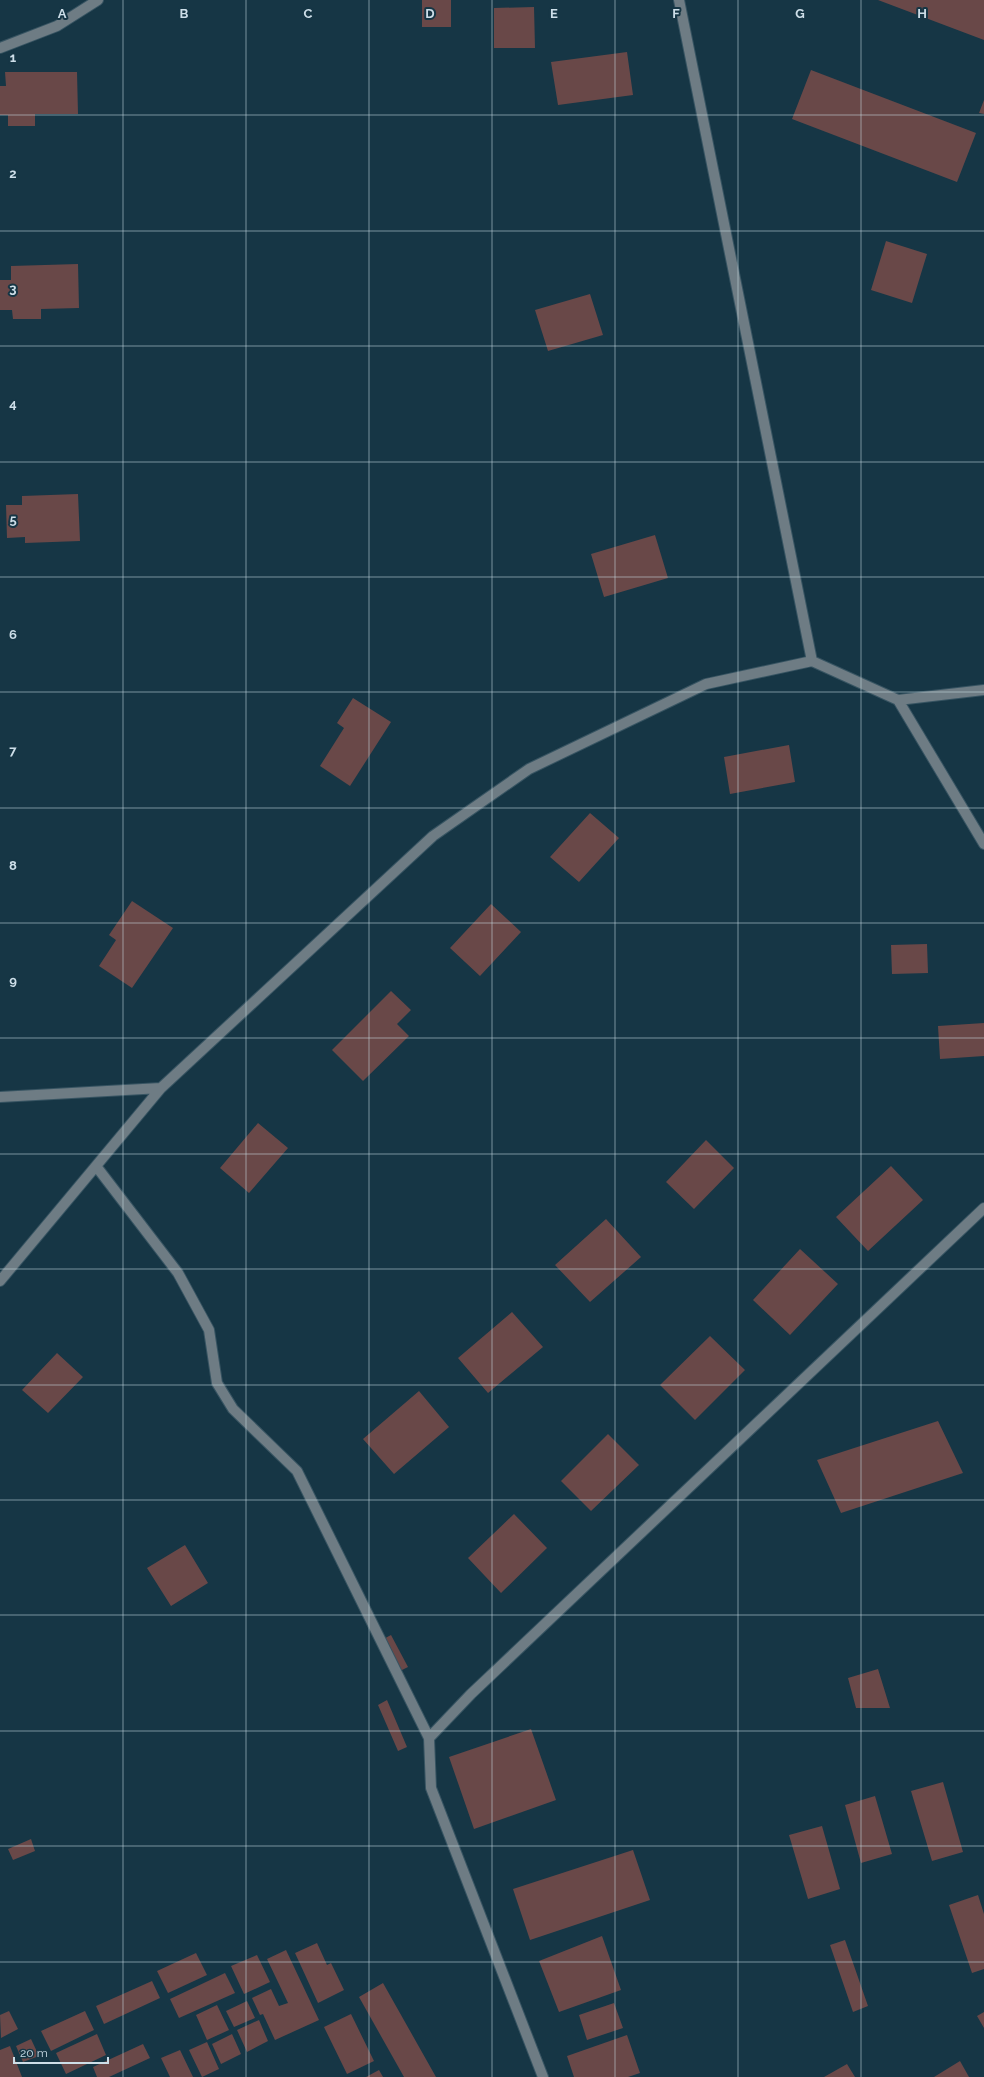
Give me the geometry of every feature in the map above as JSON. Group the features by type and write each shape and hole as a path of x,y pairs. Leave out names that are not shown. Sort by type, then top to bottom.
{"street":[{"path":"0,48 57,26 98,0"},
{"path":"679,0 812,661"},
{"path":"0,1281 161,1088 434,836 529,768 706,684 812,661 898,700 984,690"},
{"path":"898,700 984,844"},
{"path":"0,1097 161,1088"},
{"path":"96,1166 178,1273 209,1330 217,1383 233,1409 297,1470 429,1738 431,1788 543,2077"},
{"path":"429,1738 471,1694 984,1208"}],"building":[{"path":"422,0 451,0 451,27 422,27"},
{"path":"878,0 984,0 984,40"},
{"path":"534,7 535,48 494,48 494,8"},
{"path":"627,52 633,95 558,105 551,62"},
{"path":"811,70 976,133 957,182 792,119"},
{"path":"5,72 77,72 78,114 35,114 35,126 8,126 8,115 0,115 0,86 6,86"},
{"path":"984,100 984,114 979,113"},
{"path":"886,241 927,254 912,303 871,290"},
{"path":"78,264 79,308 41,309 41,319 13,319 12,310 0,310 0,280 11,280 11,266"},
{"path":"590,294 603,335 548,351 535,310"},
{"path":"78,494 80,541 25,543 25,537 7,538 6,505 22,505 22,496"},
{"path":"655,535 668,578 604,597 591,554"},
{"path":"353,698 391,722 350,786 320,766 344,728 337,723"},
{"path":"789,745 795,782 730,794 724,757"},
{"path":"590,813 619,838 579,882 550,857"},
{"path":"132,901 173,928 132,988 99,966 116,940 109,935"},
{"path":"491,904 521,932 480,976 450,948"},
{"path":"927,944 928,973 892,974 891,945"},
{"path":"391,991 411,1010 397,1024 409,1036 363,1081 332,1050"},
{"path":"984,1023 984,1056 940,1059 938,1026"},
{"path":"258,1123 288,1148 249,1193 220,1168"},
{"path":"706,1140 734,1168 694,1209 666,1182"},
{"path":"891,1166 923,1200 868,1251 836,1217"},
{"path":"606,1219 641,1257 590,1302 555,1265"},
{"path":"800,1249 838,1284 790,1335 753,1300"},
{"path":"512,1312 543,1347 488,1393 458,1358"},
{"path":"710,1336 745,1370 695,1420 660,1385"},
{"path":"57,1353 83,1377 48,1413 22,1390"},
{"path":"419,1391 449,1427 394,1474 363,1439"},
{"path":"938,1421 963,1473 841,1513 817,1460"},
{"path":"608,1434 639,1465 591,1511 561,1481"},
{"path":"514,1514 547,1548 501,1593 468,1558"},
{"path":"185,1545 208,1583 171,1606 147,1568"},
{"path":"391,1635 408,1667 392,1675 376,1643"},
{"path":"878,1669 890,1708 856,1708 848,1678"},
{"path":"387,1700 407,1747 398,1751 378,1705"},
{"path":"531,1729 556,1800 474,1829 449,1757"},
{"path":"943,1782 963,1852 932,1861 911,1791"},
{"path":"875,1796 892,1854 861,1863 845,1805"},
{"path":"822,1826 840,1889 808,1899 789,1835"},
{"path":"31,1839 35,1851 13,1860 8,1849"},
{"path":"633,1850 650,1900 530,1940 513,1889"},
{"path":"978,1895 984,1914 984,1969 972,1973 949,1905"},
{"path":"602,1936 621,1990 559,2012 539,1961"},
{"path":"845,1940 868,2006 853,2012 830,1945"},
{"path":"317,1943 327,1965 331,1963 344,1990 318,2003 295,1953"},
{"path":"286,1950 319,2020 275,2040 263,2014 260,2015 252,1998 271,1989 279,2006 288,2003 267,1959"},
{"path":"196,1953 207,1975 168,1993 157,1971"},
{"path":"257,1955 270,1982 244,1994 231,1966"},
{"path":"225,1973 235,1993 179,2018 170,1999"},
{"path":"152,1981 160,1998 104,2024 96,2006"},
{"path":"383,1983 436,2077 404,2077 359,1997"},
{"path":"247,2001 255,2018 234,2027 226,2011"},
{"path":"614,2003 623,2028 587,2040 579,2015"},
{"path":"217,2005 229,2030 207,2040 196,2015"},
{"path":"9,2011 18,2029 1,2038 0,2015"},
{"path":"85,2011 94,2030 51,2051 41,2031"},
{"path":"984,2012 984,2028 977,2016"},
{"path":"351,2014 374,2061 347,2074 324,2027"},
{"path":"259,2020 268,2041 247,2052 237,2030"},
{"path":"97,2034 106,2055 66,2074 56,2053"},
{"path":"232,2034 241,2054 221,2064 212,2044"},
{"path":"627,2035 640,2073 628,2077 574,2077 567,2056"},
{"path":"31,2039 39,2056 23,2062 16,2046"},
{"path":"207,2042 219,2069 202,2077 189,2050"},
{"path":"143,2044 150,2058 109,2077 97,2077 93,2067"},
{"path":"10,2046 22,2077 0,2077 0,2050"},
{"path":"180,2050 193,2077 170,2077 161,2058"},
{"path":"960,2061 969,2077 934,2077"},
{"path":"847,2064 855,2077 824,2077"},
{"path":"379,2070 383,2077 366,2077"}]}
